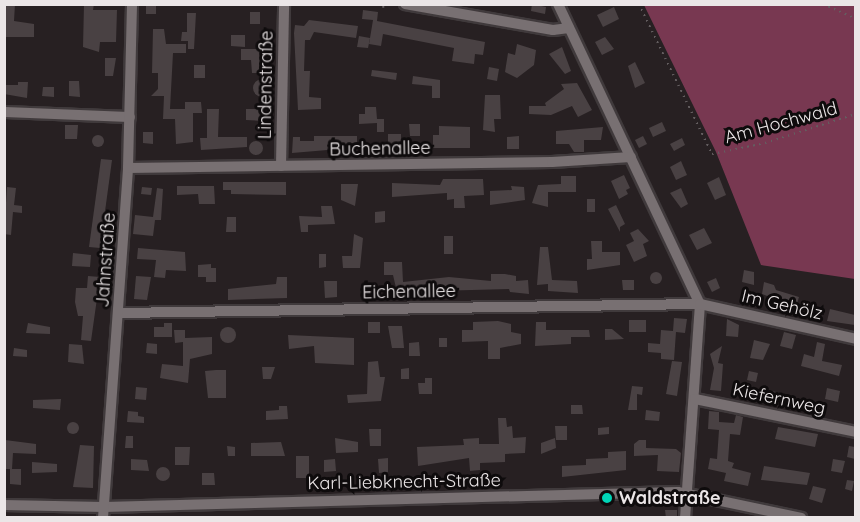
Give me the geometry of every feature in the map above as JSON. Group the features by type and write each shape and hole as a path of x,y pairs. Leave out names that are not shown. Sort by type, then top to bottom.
{"street":[{"name":"Jahnstraße","path":"104,512 128,168 132,4"},
{"name":"Lindenstraße","path":"280,166 284,4"},
{"path":"405,4 553,30 569,28"},
{"path":"558,4 700,304 685,518"},
{"path":"4,112 130,117"},
{"name":"Buchenallee","path":"128,168 582,162 631,157"},
{"name":"Eichenallee","path":"119,313 700,304"},
{"name":"Im Gehölz","path":"700,304 855,339"},
{"name":"Kiefernweg","path":"695,399 855,432"},
{"name":"Karl-Liebknecht-Straße","path":"4,505 104,512 687,493 801,518"}],"path":[{"name":"Am Hochwald","path":"639,4 712,154 765,143 855,114"},
{"path":"823,4 855,19"}],"shaded area":[{"path":"644,5 855,5 855,279 761,265 716,152"}],"building":[{"path":"4,4 15,4 14,21 34,24 34,37 6,37"},
{"path":"84,4 94,4 93,10 117,10 116,42 100,42 99,52 83,47"},
{"path":"532,4 546,7 545,14 531,11"},
{"path":"146,5 156,5 156,14 146,14"},
{"path":"614,7 619,19 603,27 597,15"},
{"path":"363,10 378,12 377,21 485,42 483,55 475,54 474,64 452,61 454,48 383,34 381,46 369,44 373,20 362,19"},
{"path":"250,12 260,12 260,24 250,24"},
{"path":"187,13 196,13 194,49 188,49 188,41 181,41 182,32 187,32"},
{"path":"309,20 358,26 356,38 314,32 310,40 305,40 304,71 310,71 309,97 321,98 321,109 298,110 294,33 295,25 304,26"},
{"path":"153,29 164,29 166,44 186,44 186,53 173,53 170,109 185,109 185,102 201,102 202,113 193,113 193,142 176,144 175,119 163,119 164,96 151,96 158,89 158,73 152,73"},
{"path":"231,35 245,35 245,47 231,46"},
{"path":"359,36 370,38 368,48 357,47"},
{"path":"605,37 614,49 602,55 595,42"},
{"path":"517,44 536,50 534,65 517,78 505,72 508,53 515,55"},
{"path":"562,47 571,71 565,74 549,54"},
{"path":"241,49 260,49 259,73 252,73 251,60 241,60"},
{"path":"105,58 116,58 113,76 105,76"},
{"path":"635,62 645,83 635,88 628,66"},
{"path":"194,65 205,65 205,78 194,78"},
{"path":"489,67 499,69 497,81 487,79"},
{"path":"372,70 397,73 396,80 371,76"},
{"path":"413,76 440,80 440,98 432,98 432,86 412,84"},
{"path":"262,79 268,82 271,88 268,94 262,97 256,94 253,88 256,82"},
{"path":"69,81 79,81 80,97 69,96"},
{"path":"18,82 28,82 27,98 4,94 4,85 18,85"},
{"path":"577,83 592,110 578,117 572,106 551,115 529,114 529,106 546,106 545,103 564,89 561,84"},
{"path":"43,87 54,87 54,97 42,96"},
{"path":"485,95 500,95 501,119 494,119 495,132 483,130"},
{"path":"365,107 376,107 377,119 384,119 384,132 377,132 377,123 359,124 359,114 365,114"},
{"path":"207,109 219,109 218,137 247,137 247,147 201,150 200,138 207,138"},
{"path":"246,109 264,109 264,121 246,120"},
{"path":"662,122 666,131 653,137 649,128"},
{"path":"409,124 420,124 420,136 410,136"},
{"path":"65,125 78,125 77,139 65,139"},
{"path":"439,126 470,127 470,148 433,148 433,135 439,135"},
{"path":"603,127 601,140 584,140 584,152 574,152 569,144 556,144 556,131"},
{"path":"143,132 153,132 153,144 143,143"},
{"path":"388,134 401,134 401,146 388,150"},
{"path":"100,135 104,141 100,147 96,147 92,139"},
{"path":"314,136 357,136 357,143 351,143 351,148 292,153 293,137 300,137 300,141 314,141"},
{"path":"519,136 519,149 507,149 507,137"},
{"path":"643,136 647,144 639,148 635,140"},
{"path":"682,138 685,145 674,151 670,144"},
{"path":"253,141 259,141 263,148 259,155 253,155 249,151 249,145"},
{"path":"101,159 112,160 100,248 89,247"},
{"path":"681,161 687,175 676,180 670,167"},
{"path":"624,175 630,188 626,190 628,194 619,199 611,181"},
{"path":"561,176 576,176 576,192 548,192 548,207 532,203 538,185 561,184"},
{"path":"719,177 726,195 715,200 707,183"},
{"path":"443,179 483,179 484,195 464,196 465,208 454,208 454,199 447,200 447,193 392,197 392,183 440,185"},
{"path":"223,182 286,182 286,195 231,194 231,190 223,190"},
{"path":"341,184 358,184 355,206 341,200"},
{"path":"177,186 214,186 215,204 199,204 198,194 177,195"},
{"path":"511,186 524,187 525,200 490,205 490,191 512,190"},
{"path":"7,187 16,188 14,205 22,206 22,213 13,212 11,235 4,234"},
{"path":"142,187 152,188 151,195 141,194"},
{"path":"157,188 163,189 161,220 155,220 153,236 133,234 135,215 153,217"},
{"path":"681,188 688,204 681,208 670,193"},
{"path":"587,199 595,199 595,212 587,212"},
{"path":"616,205 625,224 620,227 620,232 608,209"},
{"path":"321,206 332,206 335,224 308,225 308,232 301,232 299,216 322,217"},
{"path":"385,211 385,222 375,223 375,212"},
{"path":"227,217 236,217 236,232 226,232"},
{"path":"704,228 712,243 697,250 689,235"},
{"path":"638,229 649,241 643,244 647,256 634,262 626,245 634,241 630,233"},
{"path":"354,234 363,238 360,268 343,268 342,256 352,256"},
{"path":"444,236 453,236 453,254 444,254"},
{"path":"591,241 602,241 602,252 620,252 620,265 587,270 587,259 592,259"},
{"path":"540,247 548,247 552,280 577,281 578,293 548,291 548,284 537,285"},
{"path":"138,248 185,252 186,271 166,270 165,278 154,277 156,260 137,259"},
{"path":"73,253 91,255 90,267 72,266"},
{"path":"319,254 326,254 326,267 319,268"},
{"path":"384,262 402,262 403,282 449,277 491,281 491,274 505,274 516,276 516,281 528,280 529,294 510,292 509,289 397,292 393,275 384,275"},
{"path":"211,264 211,268 216,268 216,282 206,282 206,277 198,277 198,265"},
{"path":"744,270 754,272 754,285 742,282"},
{"path":"658,272 661,273 661,283 654,284 651,283 650,276 651,273"},
{"path":"88,276 100,277 91,341 81,340 83,316 78,316 75,302 76,288 87,288"},
{"path":"136,276 151,277 147,300 134,299"},
{"path":"277,277 287,277 287,298 228,300 228,289 276,284"},
{"path":"716,278 720,288 712,292 707,282"},
{"path":"622,280 634,280 634,290 623,290"},
{"path":"324,281 337,281 337,297 325,298"},
{"path":"764,282 774,285 776,290 799,297 796,307 762,294"},
{"path":"830,309 855,315 855,325 827,321"},
{"path":"674,318 687,319 685,333 676,332 674,360 661,359 661,353 648,352 648,343 660,344 661,330 673,331"},
{"path":"727,319 739,325 738,337 726,336"},
{"path":"629,320 646,320 646,332 629,332"},
{"path":"498,321 511,324 511,332 521,334 521,344 500,348 500,359 488,359 488,341 462,342 462,330 473,330 473,322"},
{"path":"368,322 380,322 380,333 368,333"},
{"path":"536,322 546,322 546,330 589,330 590,337 571,337 571,344 535,346"},
{"path":"28,323 50,327 50,334 26,333"},
{"path":"164,323 172,323 172,337 154,337 154,327 164,327"},
{"path":"388,326 402,326 404,348 392,348"},
{"path":"225,327 231,327 236,335 234,341 225,343 220,338 220,332"},
{"path":"605,329 612,329 624,339 605,340"},
{"path":"174,330 185,330 185,338 212,337 212,354 190,359 188,383 160,378 162,364 183,366 183,342 175,343"},
{"path":"784,332 796,335 792,349 780,346"},
{"path":"288,335 354,338 354,365 315,363 314,346 289,349"},
{"path":"439,338 447,338 447,347 439,347"},
{"path":"754,340 770,344 763,360 750,358"},
{"path":"419,342 420,356 409,356 409,343"},
{"path":"817,342 825,344 822,361 842,365 839,376 801,366 804,354 814,357"},
{"path":"147,343 157,344 157,354 146,353"},
{"path":"69,344 82,345 84,364 68,362"},
{"path":"722,346 718,363 723,364 721,391 710,390 714,368 710,354"},
{"path":"14,348 27,350 27,357 13,356"},
{"path":"378,361 380,377 385,377 381,401 348,403 347,395 367,394 368,362"},
{"path":"672,361 682,362 677,396 666,394"},
{"path":"262,367 275,367 271,379 263,379"},
{"path":"409,368 409,379 401,379 401,369"},
{"path":"226,370 226,398 208,398 205,371"},
{"path":"749,371 758,373 756,382 747,380"},
{"path":"425,378 432,378 432,394 419,394 418,383 425,383"},
{"path":"632,386 643,387 642,395 637,394 637,410 628,410"},
{"path":"136,387 147,388 146,400 135,399"},
{"path":"827,388 840,391 838,402 825,399"},
{"path":"772,391 784,394 781,407 769,404"},
{"path":"61,399 60,410 33,408 33,400"},
{"path":"571,405 582,405 583,414 571,414"},
{"path":"279,406 287,406 288,419 266,420 266,411 279,410"},
{"path":"646,410 660,412 659,421 645,420"},
{"path":"128,411 138,412 138,416 144,417 144,423 127,422"},
{"path":"709,411 719,412 719,422 734,423 736,415 743,417 740,435 730,434 728,461 734,463 732,468 751,473 748,486 724,481 726,473 708,469 710,458 717,459 719,430 708,429"},
{"path":"498,418 506,418 507,427 512,426 513,438 526,437 525,453 505,454 505,462 480,463 480,470 470,471 469,458 418,466 417,447 464,445 463,439 479,438 479,444 499,444"},
{"path":"75,422 79,428 75,434 71,434 67,426"},
{"path":"555,426 567,426 567,440 556,440"},
{"path":"609,427 609,434 598,435 598,428"},
{"path":"778,427 818,434 815,447 775,439"},
{"path":"369,429 381,429 381,446 370,446"},
{"path":"126,436 133,436 133,448 125,448"},
{"path":"335,438 358,442 358,452 336,453"},
{"path":"555,438 556,448 541,454 541,443"},
{"path":"5,440 36,444 36,454 13,453 12,469 21,469 21,485 10,484 10,469 4,469"},
{"path":"639,440 646,440 646,448 676,449 681,453 679,472 657,471 658,455 634,456 634,444"},
{"path":"281,442 285,456 251,456 251,443"},
{"path":"80,445 94,446 93,488 73,487"},
{"path":"227,446 235,447 235,456 228,456"},
{"path":"849,446 855,447 855,459 847,457"},
{"path":"175,447 190,447 189,465 175,465"},
{"path":"626,451 626,470 562,477 562,466 586,465 586,459 608,458 608,452"},
{"path":"296,456 309,456 309,478 296,478"},
{"path":"388,458 388,472 379,473 378,459"},
{"path":"131,459 147,460 149,471 131,470"},
{"path":"335,459 336,471 324,472 324,460"},
{"path":"833,459 845,461 842,473 831,471"},
{"path":"32,462 57,464 57,472 32,473"},
{"path":"764,466 810,473 807,485 761,480"},
{"path":"160,467 166,467 170,474 166,481 160,481 156,477 156,471"},
{"path":"202,473 214,473 215,485 202,485"},
{"path":"847,480 854,481 852,491 845,489"},
{"path":"813,486 826,489 822,503 809,499"},
{"path":"665,510 677,510 677,518 666,518"}],"place":[{"name":"Waldstraße","path":"607,498"}]}
